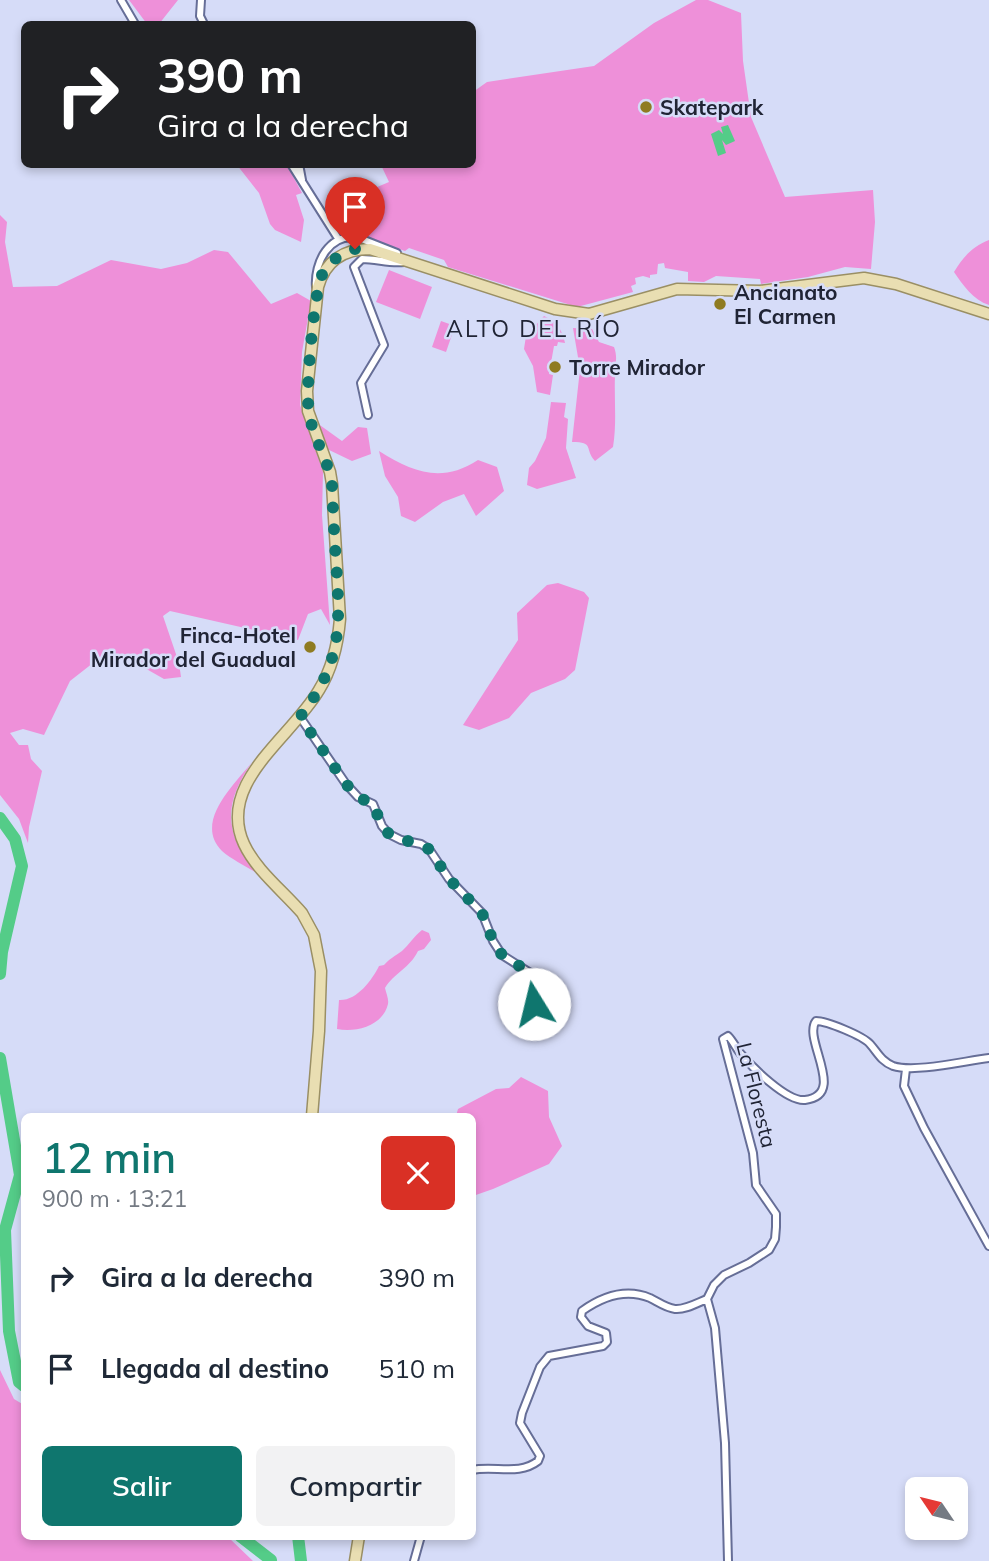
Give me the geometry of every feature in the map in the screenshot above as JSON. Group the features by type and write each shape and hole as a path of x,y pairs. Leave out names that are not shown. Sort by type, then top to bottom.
{"main road":[{"path":"312,1113 320,1010 321,971 317,947 302,914 247,851 237,821 239,799 245,782 300,717 326,678 334,654 340,619 332,484 308,411 317,300 324,271 336,258 349,251 370,249 555,309 581,314 598,312 677,289 760,291 864,278 896,284 989,314"},
{"path":"355,1561 358,1540"}],"street":[{"path":"121,0 133,21"},
{"path":"201,0 200,16 202,21"},
{"path":"294,168 339,240"},
{"path":"300,168 302,181"},
{"path":"317,300 315,270 318,262 327,249 339,240 352,237 457,278"},
{"path":"368,415 361,383 384,345 354,267 362,259 392,263 408,261"},
{"path":"300,717 346,784 358,797 373,804 382,826 389,834 429,849 449,879 482,913 493,941 502,955 532,974 534,1004"},
{"name":"La Floresta","path":"707,1299 713,1285 724,1275 769,1250 775,1239 776,1227 776,1214 757,1185 753,1153 723,1041 725,1037 730,1037 743,1057 795,1100 808,1100 820,1092 823,1085 824,1069 812,1033 816,1021 826,1022 867,1041 880,1058 905,1069"},
{"path":"989,1058 905,1069 904,1086 989,1246"},
{"path":"476,1469 521,1469 538,1461 540,1457 520,1423 540,1367 549,1356 603,1346 607,1342 606,1334 588,1326 581,1317 582,1311 618,1293 636,1293 673,1309 681,1309 707,1299 715,1328 725,1443 728,1561"},
{"path":"414,1561 420,1540"}],"shaded area":[{"path":"129,0 178,0 161,21 145,21"},
{"path":"696,0 708,0 741,13 743,61 751,117 785,197 873,190 875,222 871,269 845,267 808,277 761,284 760,279 716,276 704,282 688,281 688,272 665,268 664,263 658,264 657,274 650,275 650,278 635,278 636,284 631,286 633,292 577,307 448,267 444,260 409,248 405,251 373,240 352,230 335,216 330,207 389,182 382,168 476,168 476,90 487,82 594,66 654,23"},
{"path":"728,125 735,141 726,145 722,140 726,153 718,156 711,134 719,130 723,134 721,127"},
{"path":"239,168 289,168 302,193 296,195 304,220 301,242 275,230 270,224 259,193"},
{"path":"0,215 7,222 5,242 13,287 57,286 111,260 161,269 187,263 214,250 228,252 271,304 297,293 311,301 302,352 300,405 323,472 322,515 330,625 321,609 308,614 298,640 170,611 163,616 181,677 164,679 120,654 102,656 70,681 44,735 23,729 10,733 19,745 28,745 31,759 42,771 28,843 19,819 0,795"},
{"path":"989,240 989,305 973,296 954,272 968,253"},
{"path":"389,270 432,287 420,319 376,302"},
{"path":"544,316 558,326 565,343 558,342 557,346 554,346 549,374 553,375 550,395 537,392 533,366 524,349 526,336"},
{"path":"441,321 455,326 446,352 432,347"},
{"path":"573,328 592,329 599,342 614,347 616,354 613,447 595,461 584,443 572,442 580,369"},
{"path":"551,402 566,403 566,448 576,478 537,489 527,485 529,468 546,438"},
{"path":"317,423 342,441 358,427 367,428 371,454 352,461 327,449"},
{"path":"379,451 404,465 427,472 452,472 478,460 497,467 504,491 476,516 464,494 443,502 415,522 401,516 398,497 385,476"},
{"path":"558,583 584,592 589,598 575,670 565,679 531,693 509,718 479,730 463,725 518,640 517,613 547,585"},
{"path":"252,762 236,791 231,817 237,843 255,872 222,851 214,840 212,828 214,816 227,792"},
{"path":"422,930 429,933 431,940 385,988 388,1004 380,1018 360,1029 337,1029 339,1000 358,993 379,966 402,951"},
{"path":"521,1077 548,1091 549,1117 562,1146 549,1164 476,1195 476,1113 457,1113 458,1109 496,1089 509,1088"},
{"path":"0,1370 14,1399 21,1403 21,1540 231,1540 253,1561 0,1561"}],"waterway":[{"path":"0,818 15,839 22,866 2,952 0,974"},
{"path":"0,1058 20,1175 5,1230 9,1331 21,1384"},
{"path":"245,1540 271,1560"},
{"path":"298,1540 301,1561"}],"place":[{"name":"Skatepark","path":"646,107"},
{"name":"Ancianato El Carmen","path":"720,304"},
{"name":"Torre Mirador","path":"555,367"},
{"name":"Finca-Hotel Mirador del Guadual","path":"310,647"}],"district":[{"name":"ALTO DEL RÍO","path":"534,328"}],"route":[{"path":"355,249 336,258 324,271 318,287 314,318 307,391 308,411 332,484 340,619 338,638 326,678 300,717 346,784 358,797 373,804 382,826 389,834 429,849 449,879 482,913 493,941 502,955 532,974 534,1004"}]}
